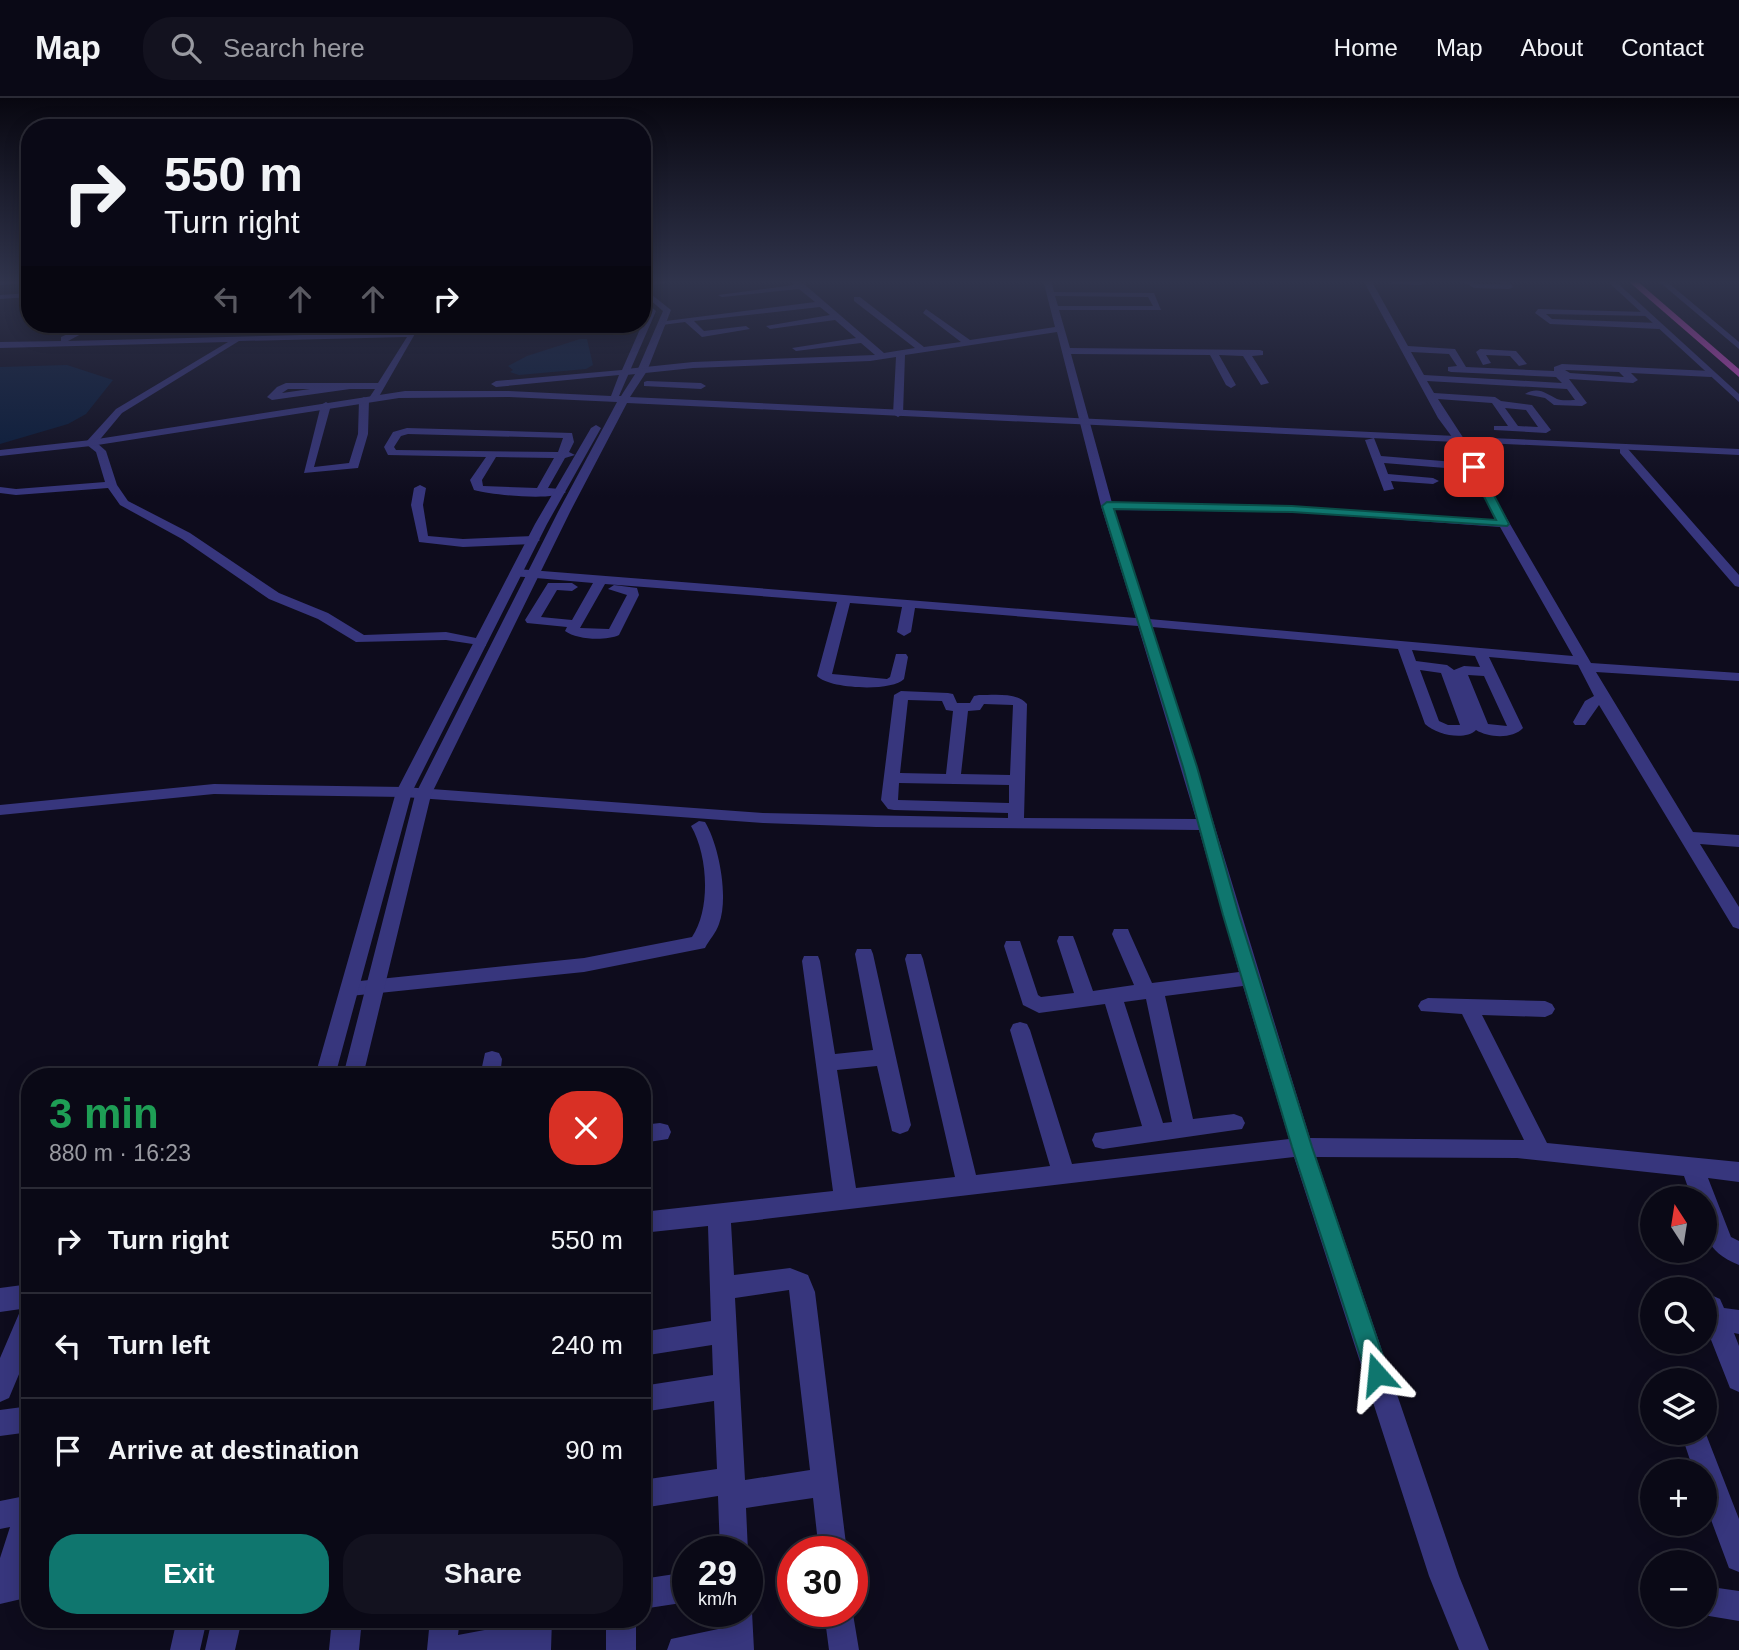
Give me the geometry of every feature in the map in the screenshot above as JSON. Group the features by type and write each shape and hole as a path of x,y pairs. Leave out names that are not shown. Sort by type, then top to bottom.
{"highway":[{"path":"1714,352 1739,374"}],"street":[{"path":"91,443 119,411 216,352"},
{"path":"326,405 308,471 354,466 369,399 401,352"},
{"path":"356,1068 423,795 617,402 634,352"},
{"path":"328,1068 404,792 580,456 642,371 650,352"},
{"path":"748,352 754,363"},
{"path":"878,352 882,356"},
{"path":"1066,352 1107,506 1190,767 1250,978 1302,1147 1444,1576 1474,1650"},
{"path":"1171,352 1260,353"},
{"path":"1408,352 1443,418 1462,441 1503,524 1602,697 1739,922"},
{"path":"1452,352 1455,366"},
{"path":"1689,352 1739,399"},
{"path":"0,453 91,443 396,395 693,365 831,361 901,353 898,414"},
{"path":"1213,353 1231,385"},
{"path":"1246,353 1264,383"},
{"path":"1521,364 1526,371 1455,366 1521,364"},
{"path":"1432,396 1570,386 1560,374 1455,366"},
{"path":"1622,370 1633,380 1568,376 1557,369 1562,367 1712,374"},
{"path":"1501,371 1508,382"},
{"path":"1530,373 1554,402 1582,402 1572,389"},
{"path":"1422,378 1508,382 1544,389"},
{"path":"647,384 703,382 692,404"},
{"path":"350,386 272,397 280,388 286,386 350,386 380,386"},
{"path":"1482,392 1495,400 1515,429"},
{"path":"307,393 312,407"},
{"path":"396,395 487,395 1370,440 1462,441 1624,452 1739,454"},
{"path":"617,402 1739,454"},
{"path":"1498,404 1529,407 1546,430 1498,428"},
{"path":"540,492 562,455 569,442 568,435 407,431 397,434 388,447 391,453 562,455 580,456"},
{"path":"1370,440 1386,483 1433,481"},
{"path":"91,443 102,452 103,463 112,480 111,485 124,503 186,536 274,596 323,616 361,639 446,636 481,643"},
{"path":"1624,452 1739,583"},
{"path":"493,454 476,480 478,488 489,491 560,492"},
{"path":"1377,460 1474,467"},
{"path":"1426,463 1438,492"},
{"path":"0,490 16,492 111,485"},
{"path":"420,488 417,505 423,539 463,543 534,540"},
{"path":"1107,506 1292,509 1503,524"},
{"path":"517,573 599,584 843,604 1142,622 1739,677"},
{"path":"574,624 534,621 532,618 553,586 599,584 633,593 614,632 608,635 575,633 571,629 599,584"},
{"path":"843,604 824,674 827,678 890,683 897,679 901,657"},
{"path":"904,632 908,608"},
{"path":"1403,645 1433,724 1446,730 1469,730 1447,669 1411,665"},
{"path":"1480,652 1515,728 1511,732 1487,730 1481,726 1460,672 1489,672"},
{"path":"1016,816 1020,704 1013,700 982,698 977,700 973,709 961,709 951,707 948,697 901,695 889,800 894,805 1016,816 1205,825"},
{"path":"1580,722 1590,704 1602,697"},
{"path":"953,779 961,709"},
{"path":"892,778 1017,780"},
{"path":"0,810 214,789 404,792 763,818 1016,816"},
{"path":"350,989 584,965 698,943 711,921 710,856 704,831 699,826"},
{"path":"1687,836 1739,841"},
{"path":"1121,934 1150,991 1170,1132"},
{"path":"1066,941 1086,999"},
{"path":"1013,946 1030,1000 1039,1005 1250,978"},
{"path":"864,954 900,1125"},
{"path":"914,959 968,1186"},
{"path":"811,961 846,1200"},
{"path":"1112,996 1181,1160"},
{"path":"1428,1006 1545,1009"},
{"path":"1468,1007 1540,1151"},
{"path":"1020,1030 1065,1174"},
{"path":"827,1063 885,1057"},
{"path":"1103,1140 1234,1124"},
{"path":"651,1222 1302,1147 1443,1147 1540,1151 1739,1172"},
{"path":"1692,1167 1699,1186"},
{"path":"719,1214 733,1536"},
{"path":"1717,1232 1722,1244 1739,1254"},
{"path":"722,1288 790,1279 799,1283 803,1292 831,1536"},
{"path":"0,1300 21,1297"},
{"path":"1722,1316 1739,1379"},
{"path":"651,1344 724,1332"},
{"path":"0,1389 21,1339"},
{"path":"651,1398 727,1386"},
{"path":"0,1423 21,1420"},
{"path":"1698,1445 1739,1558"},
{"path":"651,1493 825,1482"},
{"path":"0,1515 21,1511"},
{"path":"11,1586 21,1545"},
{"path":"651,1593 672,1589"},
{"path":"1717,1603 1739,1606"},
{"path":"841,1627 844,1650"},
{"path":"185,1650 190,1628"},
{"path":"220,1650 225,1628"},
{"path":"344,1650 346,1628"},
{"path":"442,1650 444,1628"},
{"path":"458,1650 524,1645 532,1628"},
{"path":"621,1628 621,1650"},
{"path":"682,1650 738,1634"}],"water":[{"path":"538,352 590,352 593,365 586,369 519,375 510,372 513,370 508,366"},
{"path":"67,365 113,380 86,414 68,424 0,444 0,367"}],"route":[{"path":"1377,1374 1302,1147 1231,915 1190,767 1107,506 1292,509 1503,524 1474,467"}]}
